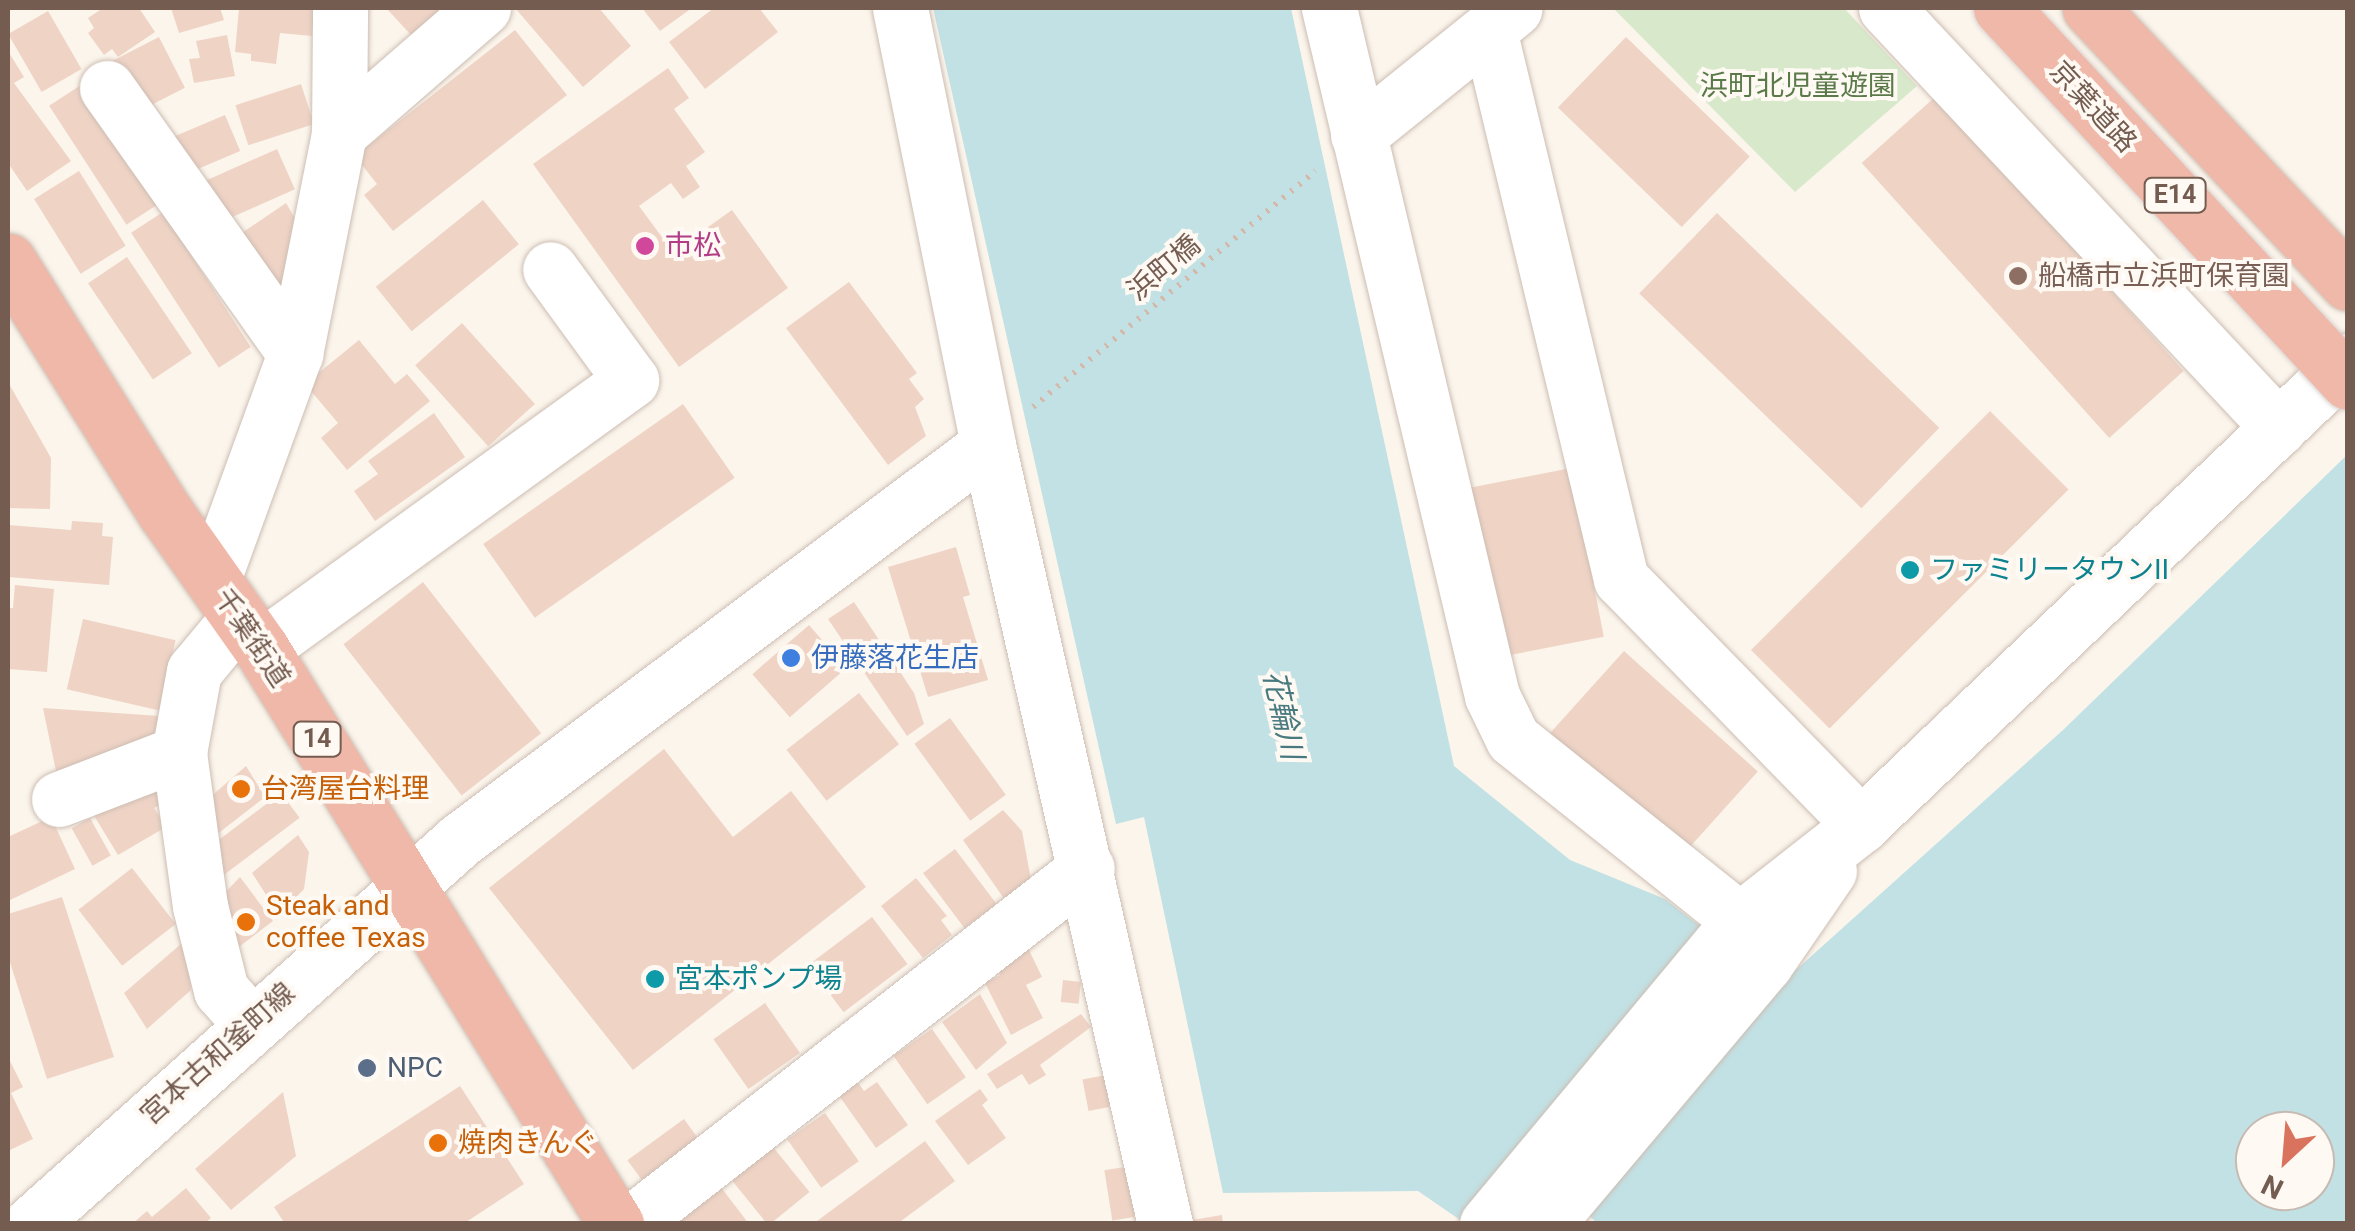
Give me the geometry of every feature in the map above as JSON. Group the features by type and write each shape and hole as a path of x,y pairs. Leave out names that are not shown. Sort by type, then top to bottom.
{"highway":[{"name":"京葉道路","path":"2002,8 2348,382"},
{"name":"E14","path":"2090,8 2348,283"},
{"name":"千葉街道","path":"8,261 238,615 616,1224"}],"street":[{"path":"238,615 340,134 340,8"},
{"path":"340,134 483,8"},
{"path":"900,8 1008,428 1087,868 1165,1224"},
{"path":"1329,8 1343,148 1492,696 1514,739 1745,939"},
{"path":"1886,8 2279,428"},
{"path":"1343,148 1502,19 1621,579 1861,824"},
{"path":"107,88 294,354"},
{"path":"250,1024 220,990 200,906 179,753 194,670 238,615 630,380 550,269"},
{"path":"1487,1224 1745,939 2348,361"},
{"name":"宮本古和釜町線","path":"31,1224 460,840 1008,428"},
{"path":"58,799 179,753"},
{"path":"630,1224 1087,868"},
{"path":"1546,1224 1745,939"}],"path":[{"name":"浜町橋","path":"1008,428 1343,148"}],"green space":[{"name":"浜町北児童遊園","path":"1613,8 1844,8 1917,86 1795,192"}],"water":[{"name":"花輪川","path":"933,8 1291,8 1454,766 1570,860 1665,899 1778,986 2063,730 2347,455 2347,1223 1598,1224 1580,1207 1466,1224 1418,1191 1223,1193 1144,817 1116,824"}],"building":[{"path":"103,8 139,8 155,32 118,57 112,49 104,55 88,33 94,28 88,18"},
{"path":"171,8 220,8 224,20 179,33"},
{"path":"239,8 315,8 312,36 280,33 276,64 251,61 251,54 235,52"},
{"path":"386,8 444,8 412,36"},
{"path":"515,8 599,8 631,46 583,87"},
{"path":"642,8 692,8 660,31"},
{"path":"714,8 759,8 778,32 705,89 669,42"},
{"path":"48,11 82,69 42,92 8,34"},
{"path":"515,30 567,95 393,231 364,195 377,184 355,156"},
{"path":"227,35 235,76 194,83 189,59 200,58 196,41"},
{"path":"159,37 185,88 139,111 114,60"},
{"path":"1626,37 1750,156 1682,227 1558,107"},
{"path":"8,51 24,77 14,83 71,161 27,191 8,163"},
{"path":"668,68 689,98 674,109 705,152 686,166 700,187 683,199 671,183 639,206 673,252 732,210 788,288 679,367 533,164"},
{"path":"301,84 314,124 248,145 235,105"},
{"path":"81,85 158,204 126,225 49,106"},
{"path":"1936,96 2184,371 2109,438 1862,163"},
{"path":"225,115 240,151 182,176 167,140"},
{"path":"277,149 295,189 213,226 195,186"},
{"path":"79,171 126,246 81,274 34,199"},
{"path":"483,200 519,244 412,331 376,287"},
{"path":"286,203 303,232 277,297 230,241"},
{"path":"163,212 251,347 219,368 131,233"},
{"path":"1717,213 1939,428 1861,508 1639,294"},
{"path":"127,257 192,353 153,379 88,283"},
{"path":"849,282 917,373 909,379 924,399 915,407 926,436 888,465 786,328"},
{"path":"462,323 535,404 488,446 415,365"},
{"path":"359,340 395,384 407,374 430,401 347,470 321,438 338,423 305,384"},
{"path":"8,382 51,458 50,509 8,508"},
{"path":"683,404 735,478 535,618 483,544"},
{"name":"ファミリータウンII","path":"1990,411 2068,489 1829,728 1751,650"},
{"path":"434,413 465,457 375,521 354,491 378,474 368,461"},
{"path":"1571,468 1604,637 1491,659 1458,490"},
{"path":"72,521 103,523 102,536 113,537 109,585 8,577 8,525 71,530"},
{"path":"956,547 970,595 963,597 988,680 928,697 888,567"},
{"path":"423,582 541,733 462,795 343,644"},
{"path":"15,585 54,589 47,672 8,669 8,608 13,608"},
{"path":"854,602 914,693 924,724 907,736 828,619"},
{"path":"83,619 176,640 159,711 67,689"},
{"path":"809,625 846,668 790,717 752,674"},
{"path":"1624,651 1758,771 1682,855 1548,735"},
{"path":"859,693 899,744 827,801 787,750"},
{"path":"43,708 160,716 164,743 58,781"},
{"path":"950,718 1006,795 970,821 914,744"},
{"name":"宮本ポンプ場","path":"664,749 733,837 791,791 866,887 633,1070 489,888"},
{"path":"246,766 265,797 207,842 201,805"},
{"path":"153,779 166,801 154,808 166,827 118,855 93,814"},
{"path":"281,793 300,818 224,875 205,850"},
{"path":"1003,810 1022,831 1031,880 1005,900 963,840"},
{"path":"51,817 75,869 8,901 8,837"},
{"path":"90,818 111,856 92,866 72,828"},
{"path":"298,835 309,852 304,889 279,915 252,873"},
{"path":"955,849 997,904 965,928 923,873"},
{"path":"132,868 176,924 122,966 78,910"},
{"path":"240,877 273,921 227,956 215,903"},
{"path":"916,878 947,916 941,920 952,935 923,958 881,906"},
{"path":"62,897 114,1057 47,1079 8,956 8,914"},
{"path":"872,917 908,964 844,1012 808,965"},
{"path":"188,938 191,990 147,1029 124,993"},
{"path":"1028,948 1042,977 1026,985 1043,1018 1011,1035 985,983 1000,975 994,965"},
{"path":"1063,980 1081,982 1079,1004 1061,1002"},
{"path":"980,994 1007,1043 976,1070 942,1022"},
{"path":"765,1003 800,1053 748,1089 713,1039"},
{"path":"1081,1014 1091,1027 1040,1065 1046,1075 1029,1085 1022,1074 997,1089 987,1074"},
{"path":"932,1029 966,1077 927,1104 893,1056"},
{"path":"8,1057 23,1087 11,1093 33,1139 8,1151"},
{"path":"852,1074 864,1091 877,1082 908,1125 876,1148 833,1087"},
{"path":"1106,1075 1112,1106 1089,1111 1082,1080"},
{"path":"460,1086 524,1184 463,1224 285,1224 274,1207"},
{"path":"980,1089 988,1100 982,1105 1006,1138 968,1165 935,1121"},
{"path":"283,1092 296,1156 231,1210 195,1169"},
{"path":"825,1113 859,1161 821,1188 787,1139"},
{"path":"684,1119 701,1142 644,1184 627,1160"},
{"path":"925,1141 955,1181 897,1224 813,1224"},
{"path":"773,1147 810,1192 767,1224 732,1180"},
{"path":"1131,1166 1139,1216 1112,1221 1104,1170"},
{"path":"717,1182 749,1224 672,1224"},
{"path":"186,1188 211,1218 204,1224 132,1224 147,1211 152,1217"},
{"path":"1222,1215 1223,1224 1193,1224 1192,1220"}],"place":[{"name":"市松","path":"645,246"},
{"name":"船橋市立浜町保育園","path":"2018,276"},
{"name":"ファミリータウンII","path":"1910,570"},
{"name":"伊藤落花生店","path":"791,658"},
{"name":"台湾屋台料理","path":"241,789"},
{"name":"Steak and coffee Texas","path":"246,922"},
{"name":"宮本ポンプ場","path":"655,979"},
{"name":"NPC","path":"367,1068"},
{"name":"焼肉きんぐ","path":"438,1143"}]}
